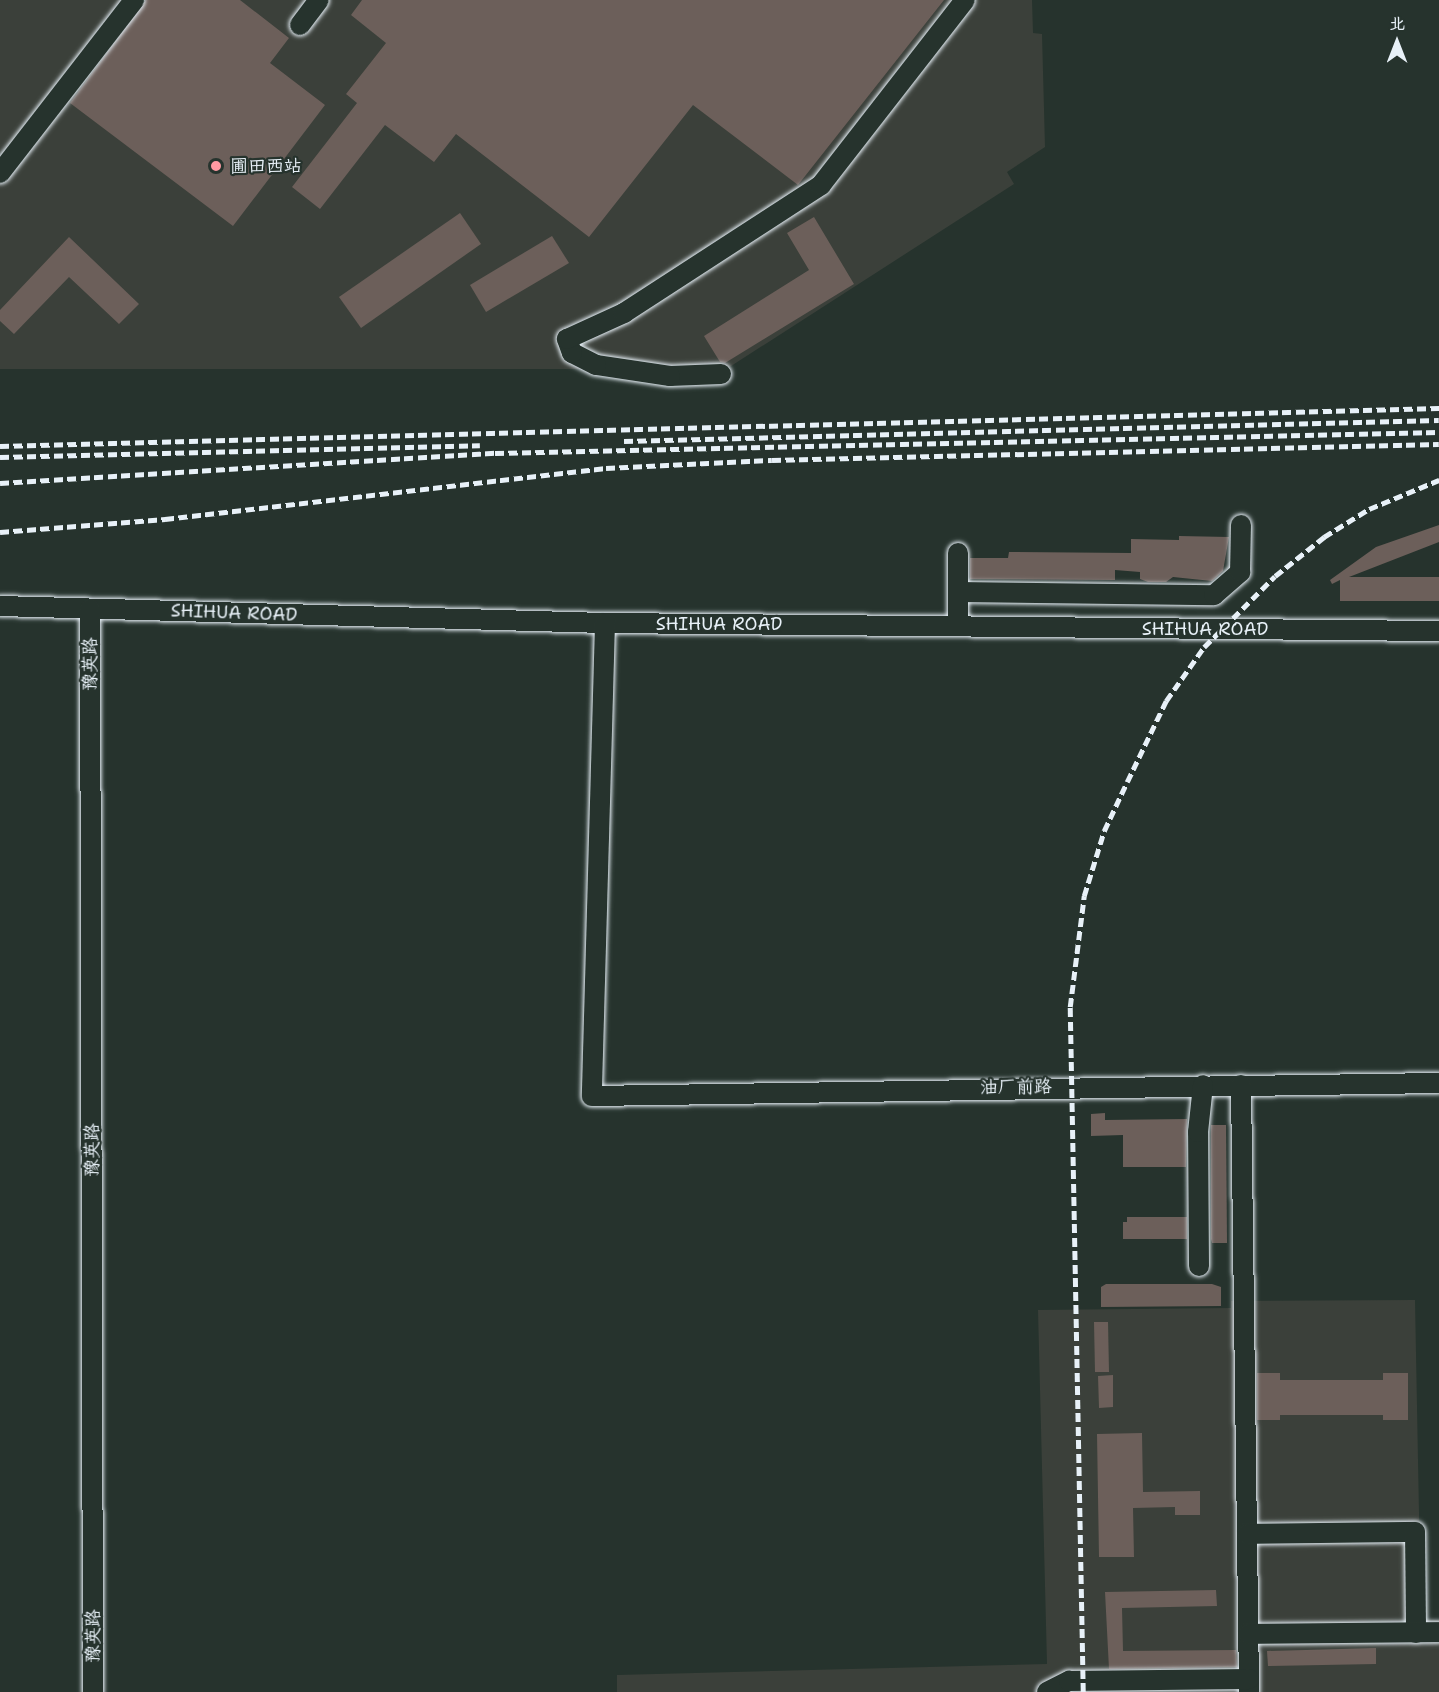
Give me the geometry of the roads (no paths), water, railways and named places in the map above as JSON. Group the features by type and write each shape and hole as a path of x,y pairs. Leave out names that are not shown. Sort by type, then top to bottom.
{"street":[{"path":"0,173 134,0"},
{"path":"300,25 319,0"},
{"path":"721,374 670,376 596,365 572,353 567,339 624,313 821,185 965,0"},
{"path":"958,592 1214,595 1240,572 1241,525"},
{"path":"958,554 958,626"},
{"name":"SHIHUA ROAD","path":"0,606 605,623 1439,631"},
{"name":"豫英路","path":"90,609 93,1692"},
{"name":"油厂前路","path":"605,623 592,1096 1241,1084 1439,1083"},
{"path":"1047,1692 1069,1681 1106,1686 1249,1685 1241,1084"},
{"path":"1199,1266 1198,1132 1203,1085"},
{"path":"1247,1534 1414,1532 1416,1633"},
{"path":"1248,1634 1439,1632"}],"railway":[{"path":"0,446 1439,408"},
{"path":"624,441 1439,420"},
{"path":"0,483 495,453 1439,432"},
{"path":"0,532 165,519 606,468 772,460 1439,444"},
{"path":"0,457 480,445"},
{"path":"1083,1692 1070,1007 1084,896 1104,831 1166,701 1204,647 1275,576 1324,537 1369,509 1439,480"}],"place":[{"name":"圃田西站","path":"216,166"}]}
